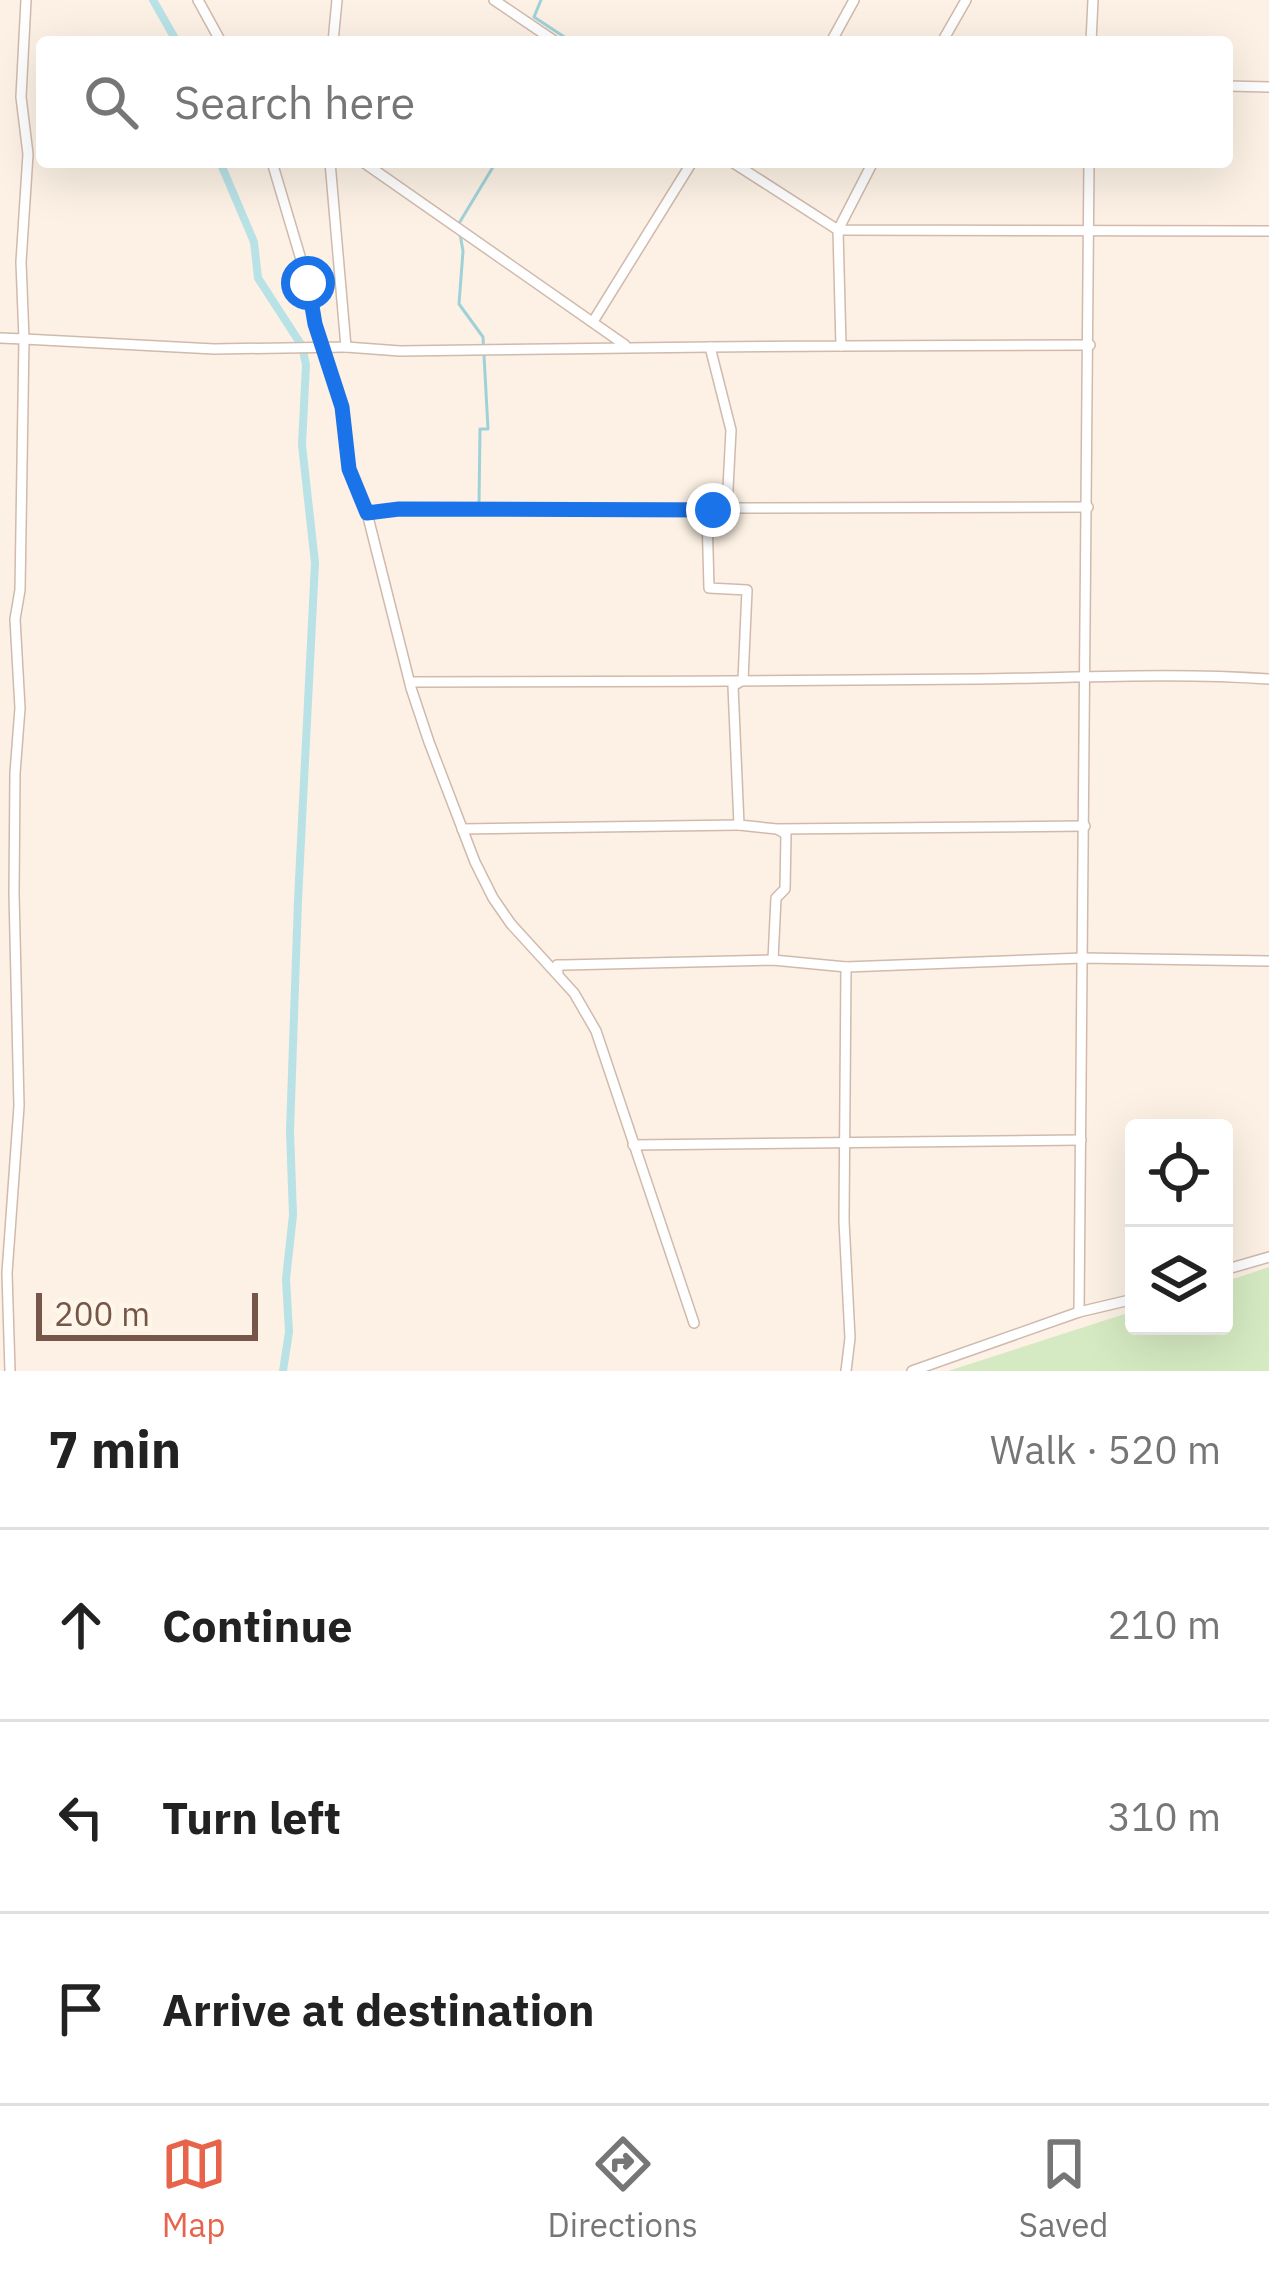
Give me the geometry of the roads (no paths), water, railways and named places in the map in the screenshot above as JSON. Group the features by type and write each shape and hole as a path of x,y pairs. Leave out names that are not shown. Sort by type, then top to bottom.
{"street":[{"path":"10,1371 7,1273 19,1106 14,773 20,708 15,619 20,590 21,262 28,154 20,97 26,0"},
{"path":"198,0 218,36"},
{"path":"334,36 337,0"},
{"path":"494,0 547,36"},
{"path":"834,36 854,0"},
{"path":"945,36 965,0"},
{"path":"1091,36 1093,0"},
{"path":"1233,86 1269,87"},
{"path":"274,168 342,407 349,469 367,513 411,682 462,829 493,898 574,993 596,1031 694,1323"},
{"path":"330,168 350,346"},
{"path":"372,168 625,345"},
{"path":"594,320 688,168"},
{"path":"742,168 838,230 1269,231"},
{"path":"756,177 761,168"},
{"path":"841,346 838,230 870,168"},
{"path":"1079,1312 1089,168"},
{"path":"0,338 214,349 350,346 400,351 625,345 1090,345"},
{"path":"710,347 731,430 727,508"},
{"path":"367,513 399,509 1088,507"},
{"path":"713,510 707,514 709,588 747,590 743,680"},
{"path":"739,825 732,699 733,686 743,680"},
{"path":"411,682 1269,680"},
{"path":"462,829 1085,826"},
{"path":"773,960 776,898 785,889 786,834 777,829"},
{"path":"558,974 557,965 773,960 846,967 1083,958 1269,961"},
{"path":"846,967 844,1221 850,1338 846,1371"},
{"path":"633,1145 1081,1140"},
{"path":"1233,1267 1269,1256"},
{"path":"912,1371 1079,1312 1125,1302"}],"waterway":[{"path":"153,0 174,36"},
{"path":"541,0 534,17 563,36"},
{"path":"223,168 254,242 258,278 302,346 306,365 302,445 315,563 290,1131 289,1332 283,1371"},
{"path":"458,225 492,168"},
{"path":"460,234 459,304 483,337 488,429 480,429 479,504"}]}
